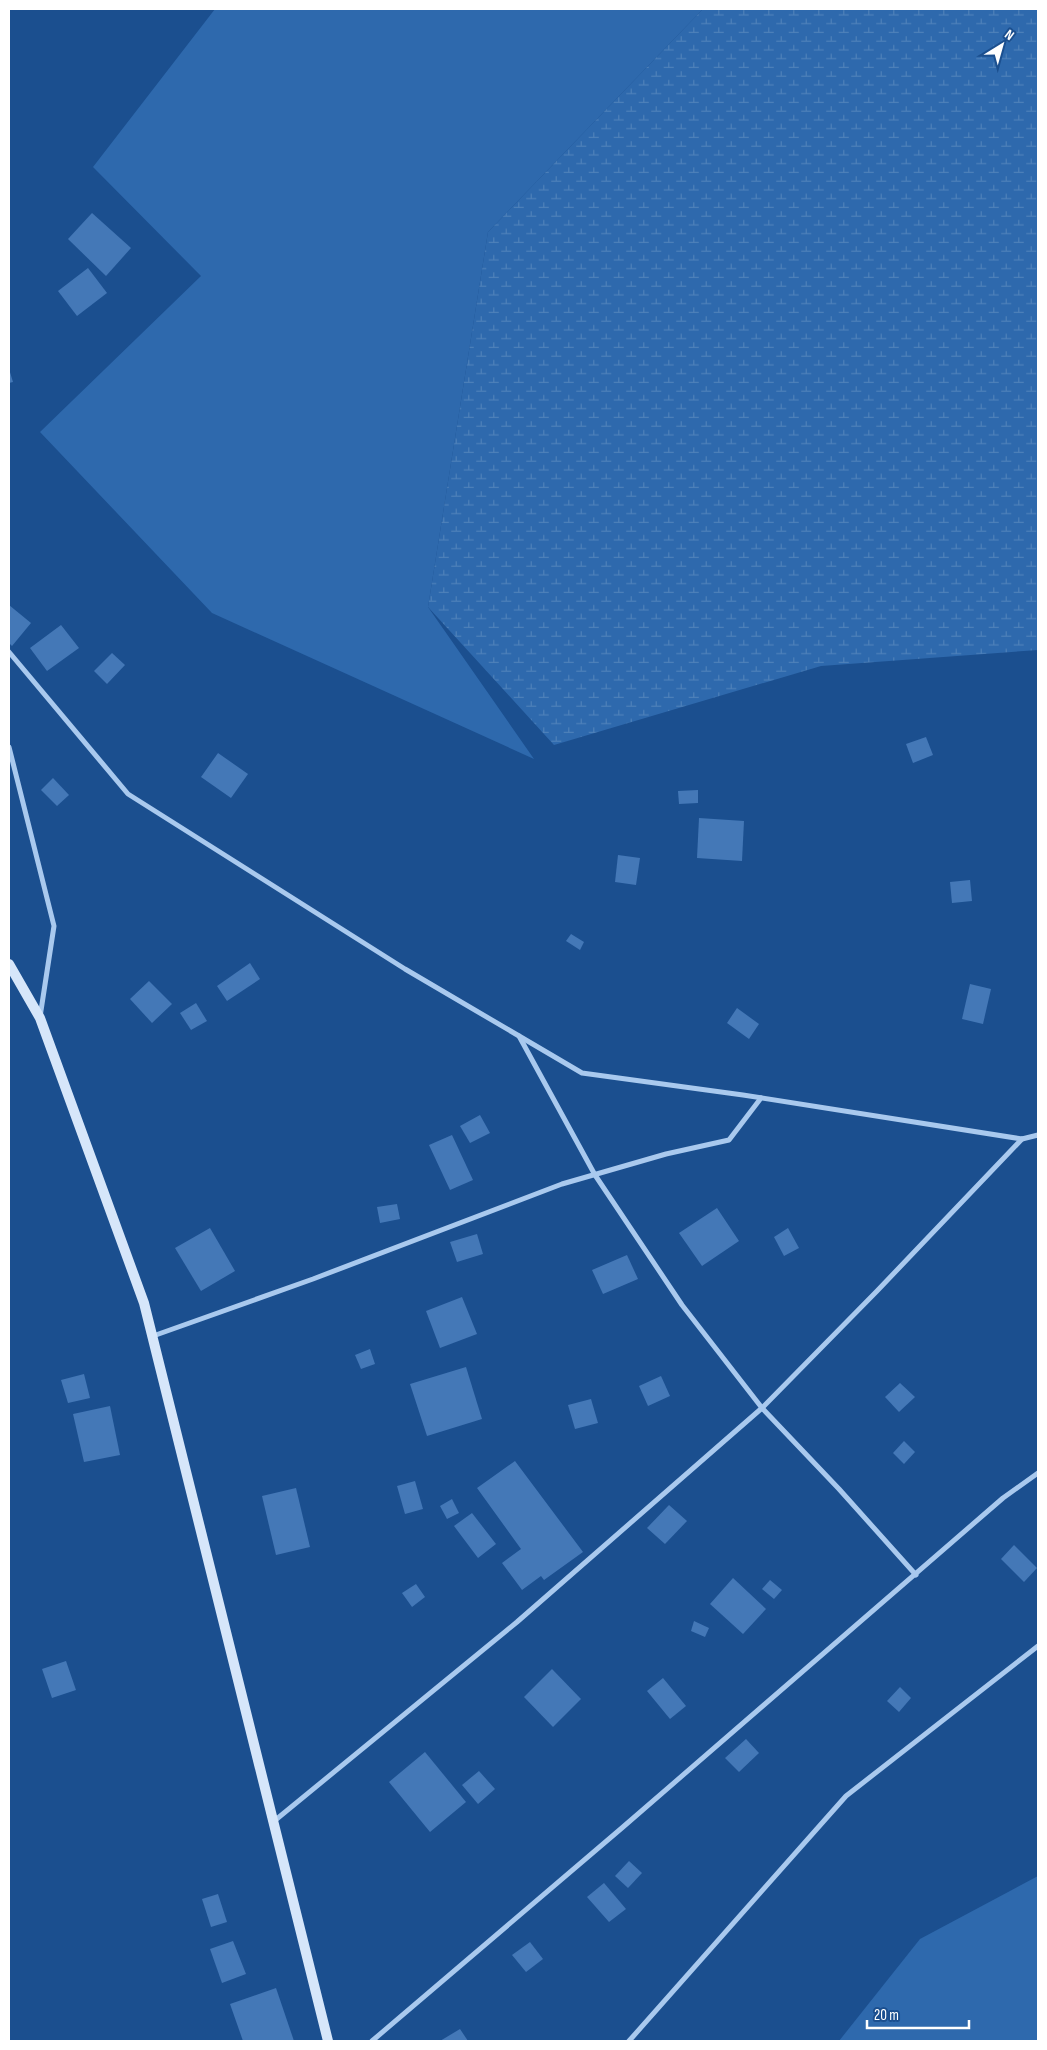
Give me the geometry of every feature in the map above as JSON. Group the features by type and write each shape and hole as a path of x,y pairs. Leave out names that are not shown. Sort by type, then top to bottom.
{"street":[{"path":"9,652 128,794 405,969 582,1073 761,1098 1022,1139 1038,1135"},
{"path":"9,746 54,926 40,1018"},
{"path":"9,964 40,1018 144,1303 328,2041"},
{"path":"519,1036 595,1175 682,1305 762,1408 839,1489 916,1575"},
{"path":"153,1336 313,1279 562,1184 666,1154 729,1140 761,1098"},
{"path":"273,1823 517,1622 762,1408 1022,1139"},
{"path":"372,2041 916,1575 1003,1498 1038,1472"},
{"path":"629,2041 846,1796 1038,1646"}],"green space":[{"path":"215,9 703,9 488,232 428,607 534,759 212,613 40,432 201,276 93,167"},
{"path":"703,9 1038,9 1038,650 821,666 554,745 428,607 488,232"},
{"path":"1038,1876 1038,2041 839,2041 920,1939"}],"building":[{"path":"92,213 131,248 106,276 68,239"},
{"path":"88,268 107,293 77,316 58,291"},
{"path":"9,369 13,382 9,383"},
{"path":"9,605 31,623 12,646 9,643"},
{"path":"61,625 79,648 47,671 30,648"},
{"path":"112,653 125,665 107,684 94,671"},
{"path":"926,737 933,755 913,763 906,744"},
{"path":"218,753 248,774 231,798 201,777"},
{"path":"53,778 69,795 57,806 41,790"},
{"path":"698,790 698,803 679,804 678,791"},
{"path":"699,818 744,821 742,861 697,858"},
{"path":"618,855 640,858 636,885 615,882"},
{"path":"970,880 972,901 952,903 950,882"},
{"path":"571,934 584,942 580,950 566,941"},
{"path":"250,963 260,979 227,1001 217,986"},
{"path":"149,981 172,1004 152,1023 130,999"},
{"path":"970,984 991,989 983,1024 962,1019"},
{"path":"196,1003 207,1021 191,1030 180,1013"},
{"path":"737,1008 759,1024 749,1039 727,1023"},
{"path":"480,1115 490,1133 470,1143 460,1126"},
{"path":"452,1135 473,1180 450,1190 429,1145"},
{"path":"397,1204 400,1219 380,1223 377,1207"},
{"path":"717,1208 739,1241 702,1266 679,1233"},
{"path":"210,1228 235,1271 201,1291 175,1248"},
{"path":"788,1228 799,1248 784,1256 774,1237"},
{"path":"477,1234 483,1254 457,1262 450,1242"},
{"path":"627,1255 638,1279 603,1294 592,1270"},
{"path":"462,1297 477,1334 440,1348 426,1311"},
{"path":"370,1349 375,1364 361,1369 355,1355"},
{"path":"466,1367 482,1419 427,1436 410,1384"},
{"path":"84,1374 90,1398 68,1403 61,1380"},
{"path":"661,1376 670,1396 648,1406 639,1386"},
{"path":"900,1383 915,1397 899,1412 885,1397"},
{"path":"591,1399 598,1423 575,1429 568,1405"},
{"path":"110,1406 120,1455 84,1462 73,1414"},
{"path":"904,1441 915,1452 904,1464 893,1453"},
{"path":"515,1461 583,1552 544,1580 541,1576 522,1590 502,1563 521,1549 477,1488"},
{"path":"415,1481 423,1509 405,1514 397,1486"},
{"path":"296,1488 310,1547 276,1555 262,1496"},
{"path":"452,1499 459,1513 447,1519 440,1506"},
{"path":"669,1505 687,1521 665,1544 647,1528"},
{"path":"472,1513 496,1544 478,1558 454,1526"},
{"path":"1014,1545 1037,1568 1024,1582 1001,1559"},
{"path":"733,1578 766,1609 743,1634 710,1604"},
{"path":"770,1580 782,1590 774,1599 762,1589"},
{"path":"416,1584 425,1597 412,1607 402,1593"},
{"path":"694,1621 709,1628 705,1637 691,1631"},
{"path":"66,1661 76,1690 52,1698 42,1669"},
{"path":"552,1669 581,1699 553,1727 524,1697"},
{"path":"663,1678 686,1706 670,1719 647,1691"},
{"path":"900,1687 911,1698 899,1712 887,1701"},
{"path":"746,1739 759,1753 739,1772 725,1758"},
{"path":"425,1752 466,1802 430,1832 389,1782"},
{"path":"479,1771 495,1789 478,1804 462,1785"},
{"path":"629,1861 642,1873 628,1888 615,1876"},
{"path":"604,1883 626,1909 609,1922 587,1897"},
{"path":"218,1894 227,1922 211,1927 202,1899"},
{"path":"233,1941 246,1974 222,1983 210,1949"},
{"path":"530,1942 543,1959 526,1972 512,1955"},
{"path":"276,1988 294,2041 243,2041 230,2004"},
{"path":"460,2029 468,2041 440,2041"}]}
